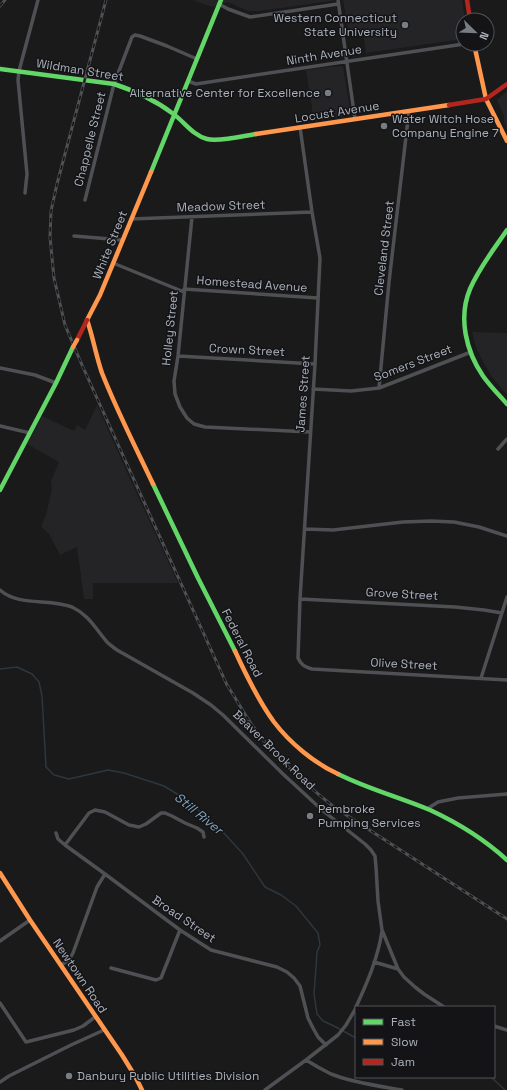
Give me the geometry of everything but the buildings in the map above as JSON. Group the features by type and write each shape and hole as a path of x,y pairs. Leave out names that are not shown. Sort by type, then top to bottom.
{"main road":[{"path":"467,0 469,12"},
{"name":"White Street","path":"0,490 100,295 220,2"},
{"path":"476,52 486,99 507,141"},
{"name":"Wildman Street","path":"0,69 114,84 128,88 174,114"},
{"name":"Locust Avenue","path":"174,114 196,134 204,138 214,140 486,99 507,84"},
{"path":"507,230 476,278 470,290 464,313 465,328 470,352 486,380 507,404"},
{"name":"Federal Road","path":"87,320 92,332 102,371 130,434 215,613 262,703 274,722 305,754 323,766 360,785 428,809 447,818 487,843 507,860"},
{"name":"Newtown Road","path":"0,873 126,1062 142,1090"}],"street":[{"path":"25,193 27,174 18,80 19,71 38,0"},
{"path":"220,2 241,14 250,17 338,2 355,119"},
{"name":"Chappelle Street","path":"85,200 114,84 132,37 135,35 140,36 197,59"},
{"name":"Ninth Avenue","path":"188,82 196,84 455,45"},
{"name":"Cleveland Street","path":"379,388 389,282 409,111"},
{"name":"James Street","path":"300,128 320,258 315,364 300,599 298,650 300,664"},
{"name":"Meadow Street","path":"131,219 312,212"},
{"name":"Holley Street","path":"192,217 178,356 174,381 175,394 180,406 187,418 194,424 205,427 310,432"},
{"path":"74,236 122,240"},
{"name":"Homestead Avenue","path":"113,263 184,290 318,298"},
{"name":"Somers Street","path":"313,389 351,391 379,388 470,352"},
{"name":"Crown Street","path":"178,356 315,364"},
{"path":"0,368 35,375 56,383"},
{"path":"0,426 30,433"},
{"path":"498,449 507,439"},
{"path":"304,529 333,530 403,522 431,521 454,522 479,527 507,536"},
{"name":"Beaver Brook Road","path":"0,590 12,598 62,604 81,612 94,624 107,642 116,650 193,693 211,705 322,810 371,850 376,867 378,901 382,930 398,969 415,987 442,1006"},
{"path":"481,678 507,597"},
{"name":"Grove Street","path":"300,599 455,607 502,613"},
{"name":"Olive Street","path":"300,664 312,669 507,680"},
{"path":"428,809 438,802 458,798 507,794"},
{"path":"65,845 89,813 95,810 105,812 129,825 139,828 165,813 197,828 202,832 204,837"},
{"name":"Broad Street","path":"56,833 60,842 180,930 211,950 277,967 287,972 300,986 308,1018 318,1037 326,1045"},
{"path":"61,965 69,960 73,953 97,887 105,874"},
{"path":"0,941 30,920"},
{"path":"111,968 156,980 161,978 180,930"},
{"path":"356,1006 374,962 382,930"},
{"path":"374,962 398,969"},
{"path":"0,1003 26,1042 74,1030 83,1026 95,1017"},
{"path":"265,1090 338,1036 355,1009"},
{"path":"495,1026 507,1030"},
{"path":"0,1082 71,1045 104,1030"},
{"path":"306,1060 326,1072 357,1082 402,1090"}],"shaded area":[{"name":"Western Connecticut State University","path":"193,0 337,0 260,11 248,11 228,2 212,7"},
{"name":"Western Connecticut State University","path":"343,0 462,0 464,12 455,12 455,40 366,53 363,30 349,32"},
{"name":"Alternative Center for Excellence","path":"343,66 351,115 314,121 306,70"},
{"path":"507,91 507,128 504,122 504,116 497,100"},
{"path":"472,332 507,333 507,395 492,377 483,362 476,347"},
{"path":"97,405 178,583 93,583 93,599 84,599 77,547 60,555 49,534 41,526 46,515 52,489 51,481 59,462 27,444 42,416 74,431 77,425 85,430"}],"waterway":[{"name":"Still River","path":"0,669 17,667 32,674 39,682 42,696 46,767 54,775 69,779 108,770 124,773 164,786 187,800 223,832 243,854 265,887 281,895 296,906 318,933 320,945 317,952 314,994 317,1014 323,1021 355,1037"},
{"name":"Still River","path":"492,1078 505,1090"}],"railway":[{"path":"0,6 5,0"},
{"path":"106,0 51,211 50,237 54,278 65,325 82,365 227,685 247,717 268,746 289,768 334,807 507,919"}],"traffic: fast":[{"path":"151,172 221,0"},
{"path":"0,69 114,84 159,104 176,116 188,128 207,139 224,139 256,134"},
{"path":"507,230 482,266 470,289 466,300 464,323 468,345 477,366 483,376 507,404"},
{"path":"0,490 56,383 73,347"},
{"path":"153,484 235,651"},
{"path":"338,774 440,815 480,838 507,860"}],"traffic: slow":[{"path":"476,52 486,99 507,141"},
{"path":"256,134 449,105"},
{"path":"151,172 100,295 87,320 102,373 153,484"},
{"path":"73,347 77,340"},
{"path":"235,651 268,714 280,730 303,752 338,774"},
{"path":"0,873 30,920 122,1055 142,1090"}],"traffic: jam":[{"path":"467,0 469,12"},
{"path":"449,105 486,99 507,84"},
{"path":"77,340 87,320"}],"place":[{"name":"Western Connecticut State University","path":"405,25"},
{"name":"Alternative Center for Excellence","path":"328,93"},
{"name":"Water Witch Hose Company Engine 7","path":"384,126"},
{"name":"Pembroke Pumping Services","path":"310,816"},
{"name":"Danbury Public Utilities Division","path":"69,1076"}]}
